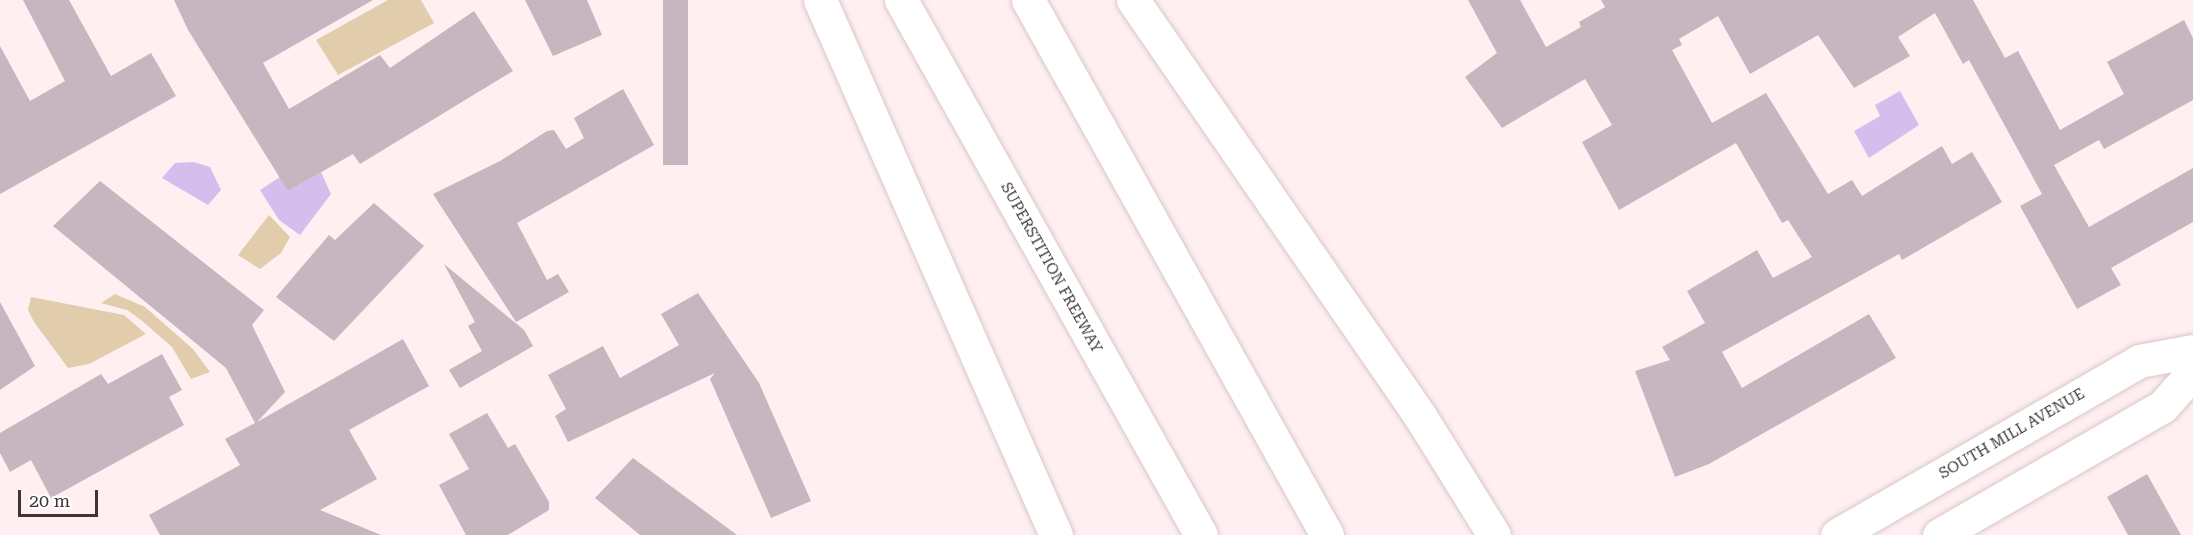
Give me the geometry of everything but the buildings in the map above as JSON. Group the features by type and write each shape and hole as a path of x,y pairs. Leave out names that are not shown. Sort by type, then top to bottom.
{"main road":[{"path":"820,0 1056,535"},
{"name":"SUPERSTITION FREEWAY","path":"901,0 1201,535"},
{"path":"1028,0 1327,535"},
{"path":"1133,0 1420,416 1494,535"},
{"name":"SOUTH MILL AVENUE","path":"1837,535 2139,361 2193,351"},
{"path":"1939,535 2163,406 2193,372"}],"shaded area":[{"path":"388,0 421,0 434,23 338,75 316,40"},
{"path":"1900,91 1919,125 1869,158 1854,131 1880,116 1875,105"},
{"path":"194,162 210,167 221,190 208,205 162,178 175,163"},
{"path":"321,172 331,194 300,235 279,220 260,190 280,177 288,191"},
{"path":"269,215 290,237 281,253 260,269 238,255"},
{"path":"115,294 145,307 193,349 210,372 191,379 172,347 141,320 127,310 101,303"},
{"path":"31,297 124,315 146,334 89,364 68,368 34,322 28,310"}]}
